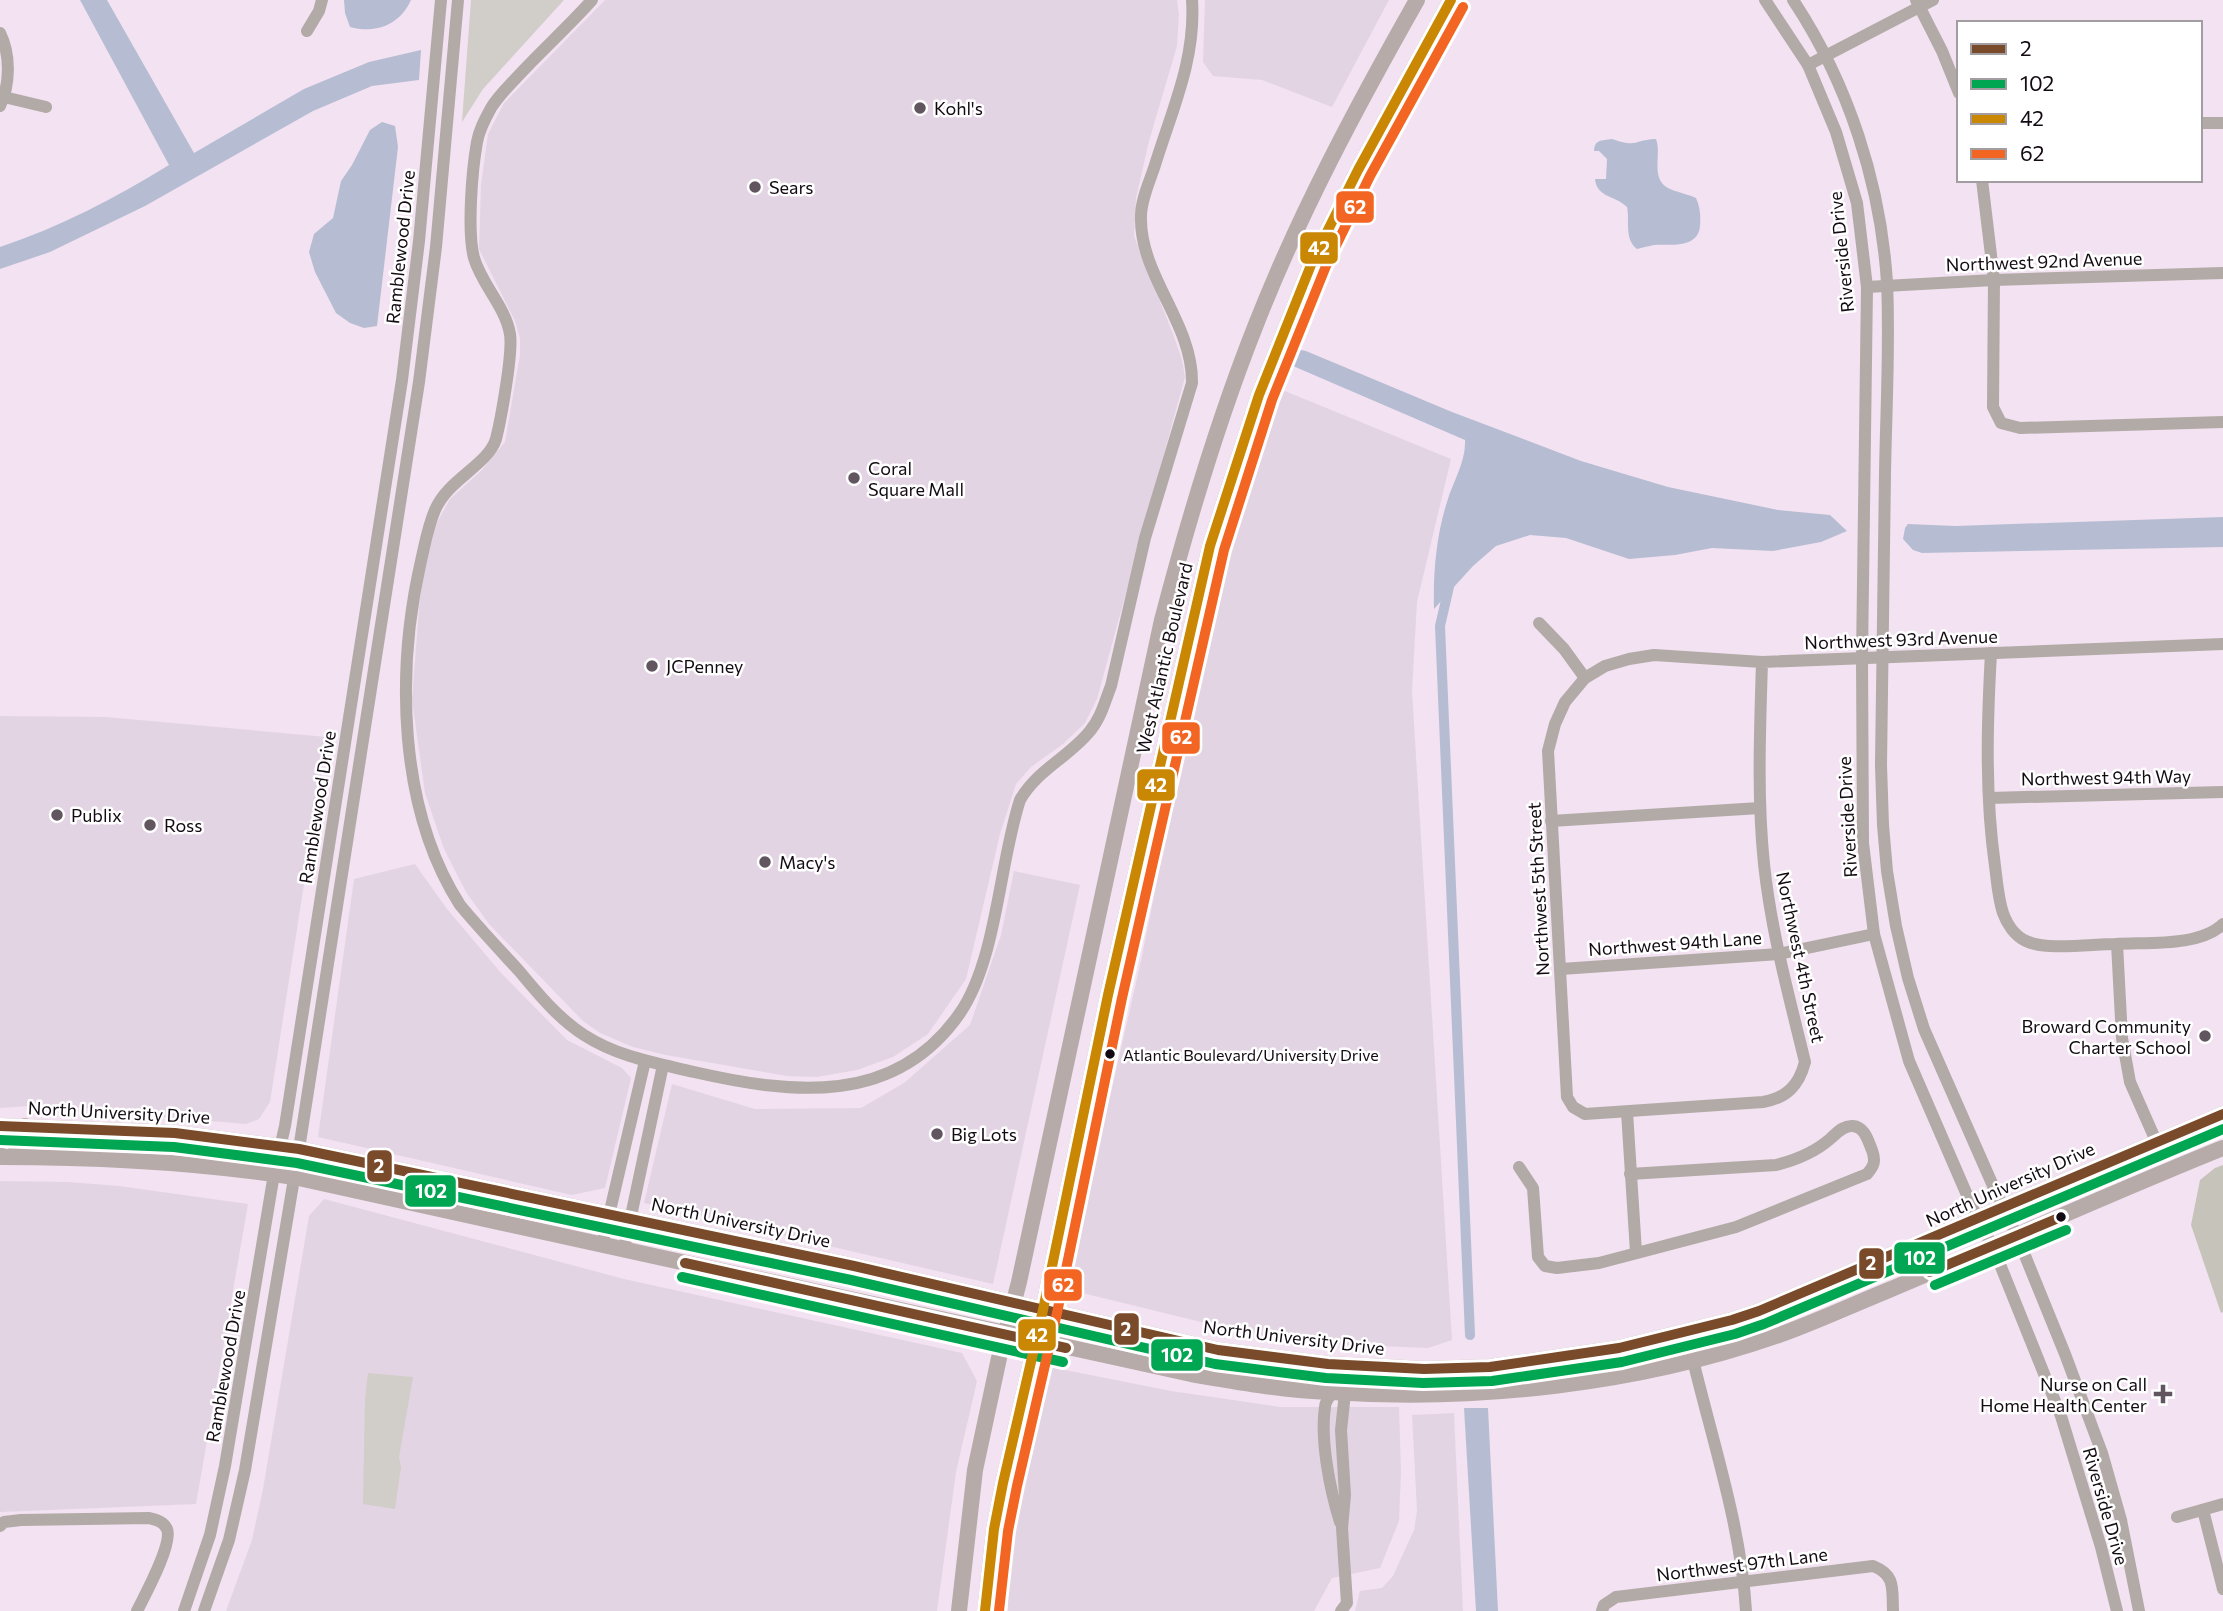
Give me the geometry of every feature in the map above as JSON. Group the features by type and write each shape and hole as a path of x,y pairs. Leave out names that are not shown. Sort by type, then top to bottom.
{"main road":[{"name":"West Atlantic Boulevard","path":"959,1611 975,1470 1163,620 1194,503 1243,358 1277,273 1339,144 1417,0"},
{"name":"West Atlantic Boulevard","path":"985,1611 996,1518 1043,1310 1108,995 1197,595 1227,490 1282,334 1324,238 1451,0"},
{"name":"North University Drive","path":"0,1126 205,1135 299,1149 855,1266 1218,1350 1376,1368 1490,1367 1619,1348 1732,1320 1809,1290 2223,1114"},
{"path":"0,1142 21,1133 25,1126"},
{"path":"6,1157 26,1143 54,1139 82,1140 112,1130"},
{"path":"6,1157 114,1158 197,1164 294,1177 1191,1374 1278,1388 1338,1393 1448,1392 1564,1384 1623,1376 1693,1360 1779,1335 2223,1148"},
{"path":"1693,1360 1697,1347 1713,1332 1732,1320"},
{"path":"1278,1388 1307,1379 1328,1364"},
{"path":"1338,1393 1345,1379 1376,1368"}],"street":[{"path":"307,31 322,0"},
{"name":"Ramblewood Drive","path":"184,1611 210,1535 225,1466 281,1146 402,380 435,83 441,0"},
{"name":"Ramblewood Drive","path":"204,1611 229,1540 240,1497 299,1149 422,365 436,247 458,0"},
{"path":"592,0 495,100 482,124 477,141 472,213 474,257 501,308 510,333 510,349 491,449 450,486 435,509 416,581 405,678 408,729 418,797 442,872 460,905 556,1012 583,1035 605,1047 645,1061 768,1087 806,1089 850,1086 887,1074 928,1048 952,1023 972,992 985,953 1020,800 1034,780 1075,747 1092,729 1111,686 1145,538 1189,399 1193,366 1188,345 1146,249 1141,215 1191,51 1192,0"},
{"name":"Riverside Drive","path":"1765,0 1808,65 1836,132 1857,203 1867,288 1862,658 1863,843 1874,934 1909,1061 1977,1218 1993,1247 2044,1372 2076,1460 2102,1547 2117,1611"},
{"name":"Riverside Drive","path":"1793,0 1826,55 1859,136 1880,224 1887,285 1882,825 1896,926 1924,1029 2017,1236 2102,1453 2121,1520 2139,1611"},
{"path":"1808,65 1918,3 1933,0"},
{"path":"1918,3 1957,88"},
{"path":"0,33 7,57 2,101 46,107"},
{"path":"2202,124 2223,122"},
{"path":"1982,182 1994,280 1993,407 2001,423 2020,428 2223,422"},
{"name":"Northwest 92nd Avenue","path":"1867,288 1994,280 2223,273"},
{"path":"1539,623 1564,649 1585,678"},
{"name":"Northwest 93rd Avenue","path":"1585,678 1605,666 1654,655 1762,662 2223,644"},
{"path":"1991,653 1987,733 1992,843 2003,913 2012,931 2025,941 2041,946 2117,944 2197,940 2214,933 2223,925"},
{"name":"Northwest 4th Street","path":"1626,1112 1779,1099 1793,1088 1805,1062 1779,954 1763,863 1760,807 1762,662"},
{"name":"Northwest 5th Street","path":"1585,678 1565,702 1555,724 1548,751 1567,1097 1573,1107 1584,1114 1626,1112"},
{"name":"Northwest 94th Way","path":"1989,798 2223,792"},
{"path":"1551,821 1760,807"},
{"name":"Northwest 94th Lane","path":"1561,968 1779,954 1874,934"},
{"path":"2117,944 2122,1038 2130,1082 2156,1141"},
{"path":"602,1245 645,1061"},
{"path":"624,1249 663,1065"},
{"path":"1626,1112 1636,1252"},
{"path":"1519,1167 1534,1188 1538,1257 1545,1266 1557,1268 1588,1264 1735,1227 1867,1174 1875,1157 1863,1130 1854,1125 1843,1127 1824,1144 1799,1159 1776,1165 1630,1174"},
{"path":"1693,1360 1734,1526 1744,1580 1746,1611"},
{"path":"1338,1393 1325,1405 1326,1456 1333,1500 1342,1528"},
{"path":"1338,1393 1345,1495 1342,1528 1347,1602 1341,1611"},
{"path":"2177,1517 2223,1504"},
{"path":"2203,1510 2223,1589"},
{"path":"0,1526 4,1522 21,1520 149,1518 162,1522 168,1530 168,1543 137,1611"},
{"name":"Northwest 97th Lane","path":"1603,1608 1616,1597 1873,1566 1885,1571 1891,1581 1893,1611"}],"shaded area":[{"path":"471,0 564,0 483,89 462,122"},
{"path":"605,0 1177,0 1177,46 1149,141 1136,198 1134,236 1173,334 1185,377 1097,699 1085,723 1063,744 1031,767 1016,784 1000,834 966,979 928,1034 893,1057 857,1070 817,1077 787,1076 666,1055 633,1047 600,1033 583,1021 489,924 466,892 444,849 425,793 412,700 420,595 434,528 450,499 482,470 505,442 520,355 520,338 515,321 479,249 481,185 488,134 504,103"},
{"path":"1205,0 1389,0 1332,107 1262,80 1213,76 1203,62"},
{"path":"1280,389 1451,459 1417,602 1412,691 1452,1340 1428,1348 1305,1343 1242,1332 1066,1289 1141,961 1227,544"},
{"path":"0,716 106,717 327,737 270,1102 259,1119 246,1124 44,1105 0,1108"},
{"path":"415,864 447,909 502,974 567,1040 622,1068 631,1078 605,1188 572,1195 318,1137 354,879"},
{"path":"1014,871 1080,885 993,1284 644,1203 672,1084 755,1109 861,1108 904,1083 970,1025 1001,935"},
{"path":"2223,1165 2221,1313 2191,1225 2200,1180"},
{"path":"0,1181 119,1186 248,1204 196,1504 0,1512"},
{"path":"324,1199 624,1279 962,1353 977,1381 956,1472 937,1611 226,1611 252,1540 263,1489 309,1216"},
{"path":"1050,1367 1171,1391 1280,1407 1399,1407 1399,1521 1380,1568 1332,1578 1314,1611 1008,1611 1008,1576 1017,1515"},
{"path":"368,1373 413,1377 399,1457 401,1467 395,1509 363,1504"},
{"path":"1454,1413 1463,1611 1355,1611 1360,1591 1382,1588 1393,1576 1414,1530 1417,1511 1412,1415"}],"water":[{"path":"80,0 107,0 194,153 304,89 369,62 421,50 419,80 372,86 313,111 145,206 50,252 0,269 0,247 87,211 169,165"},
{"path":"344,0 411,0 400,16 386,26 359,29 350,27"},
{"path":"382,122 395,126 398,147 377,326 364,328 350,323 336,313 315,272 309,252 314,234 333,218 341,181 370,130"},
{"path":"1612,139 1631,143 1656,139 1658,172 1663,184 1696,198 1700,226 1694,239 1682,244 1637,249 1633,245 1629,235 1627,207 1603,193 1596,185 1595,179 1606,179 1607,159 1599,151 1594,151 1596,144"},
{"path":"1291,348 1306,351 1452,412 1581,461 1668,487 1778,510 1830,515 1847,531 1821,542 1773,551 1712,548 1629,559 1566,538 1530,535 1496,546 1473,566 1434,609 1440,528 1461,464 1465,440 1286,363"},
{"path":"2223,517 2223,547 1922,553 1913,550 1903,539 1908,524 1955,526"},
{"path":"1464,1408 1488,1408 1498,1611 1476,1611"}],"waterway":[{"path":"1449,587 1440,626 1470,1335"}],"transit line":[{"name":"42","path":"985,1611 994,1529 1003,1483 1043,1310 1108,995 1210,546 1259,395 1313,260 1358,170 1451,0"},
{"name":"62","path":"999,1611 1008,1531 1017,1486 1057,1313 1122,998 1224,550 1272,400 1326,266 1370,176 1463,7"},
{"name":"2","path":"0,1126 175,1133 299,1149 854,1266 1218,1350 1328,1364 1424,1369 1490,1367 1619,1348 1732,1320 1759,1311 2223,1114"},
{"name":"102","path":"0,1140 174,1147 297,1163 851,1280 1215,1364 1326,1378 1423,1383 1492,1381 1622,1362 1735,1334 2223,1129"},
{"name":"2","path":"1930,1272 2061,1217"},
{"name":"102","path":"1935,1285 2066,1230"},
{"name":"2","path":"685,1263 1066,1348"},
{"name":"102","path":"682,1277 1063,1362"}],"place":[{"name":"Kohl's","path":"920,108"},
{"name":"Sears","path":"755,187"},
{"name":"Coral Square Mall","path":"854,478"},
{"name":"JCPenney","path":"652,666"},
{"name":"Publix","path":"57,815"},
{"name":"Ross","path":"150,825"},
{"name":"Macy's","path":"765,862"},
{"name":"Broward Community Charter School","path":"2205,1036"},
{"name":"Atlantic Boulevard/University Drive","path":"1110,1054"},
{"name":"Big Lots","path":"937,1134"},
{"name":"Nurse on Call Home Health Center","path":"2163,1394"}]}
